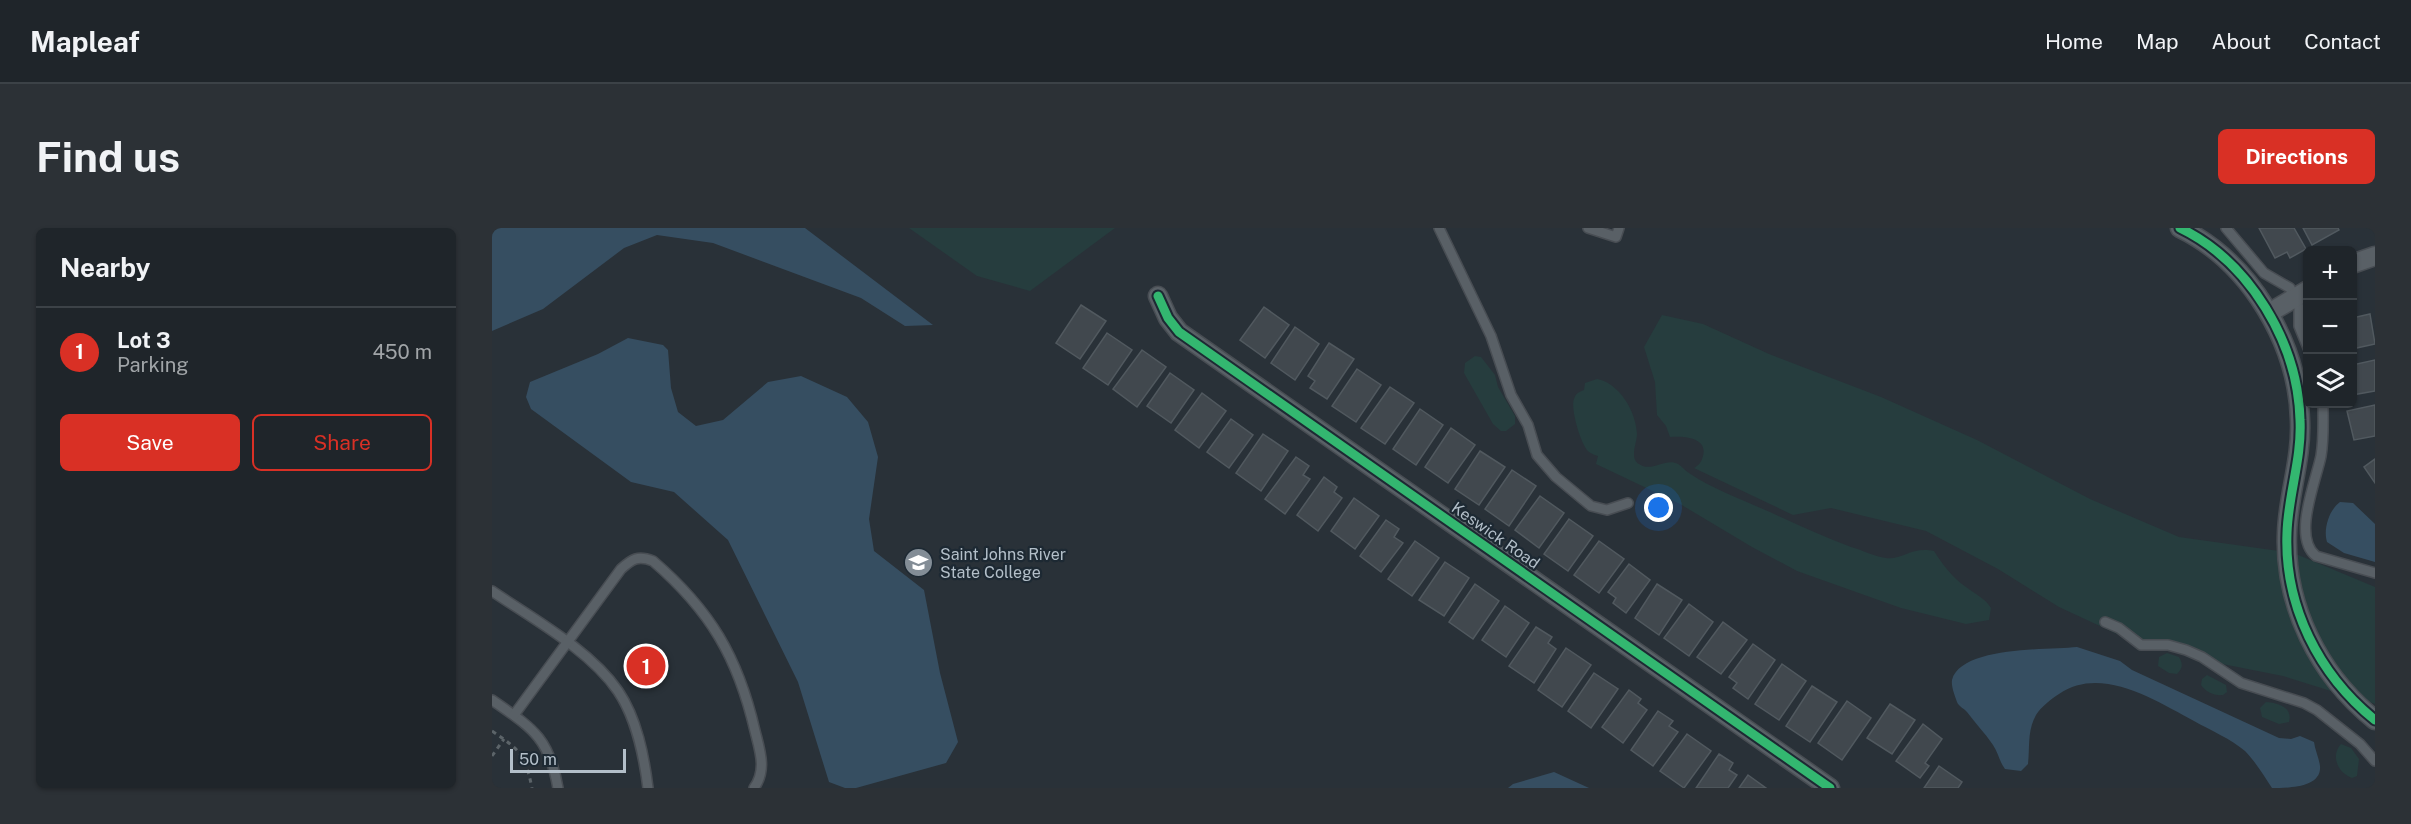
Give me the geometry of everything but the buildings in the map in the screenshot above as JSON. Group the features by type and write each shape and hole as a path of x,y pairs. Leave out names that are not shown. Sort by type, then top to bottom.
{"street":[{"path":"2180,228 2208,246 2249,284 2269,313 2291,364 2300,419 2300,447 2287,533 2292,589 2299,616 2324,666 2341,688 2375,720"},
{"path":"2357,262 2375,256"},
{"path":"2269,313 2301,294"},
{"name":"Keswick Road","path":"1158,296 1168,318 1179,332 1830,788"}],"lane":[{"path":"1438,228 1491,336 1511,394 1528,425 1538,455 1556,477 1591,506 1607,510 1628,503"},
{"path":"1588,228 1616,237 1619,228"},
{"path":"2226,228 2264,273 2301,294 2299,326 2303,337"},
{"path":"2323,408 2324,430 2321,456 2306,518 2310,552 2316,556 2375,573"},
{"path":"514,715 621,569 637,557 653,561 696,602 730,653 740,677 761,756 762,770 760,779 754,788"},
{"path":"492,591 567,642 603,673 619,692 631,715 638,736 648,788"},
{"path":"2105,622 2119,628 2141,645 2168,645 2186,650 2202,657 2241,683 2310,706 2360,744 2375,761"},
{"path":"492,700 538,735 548,750 558,788"}],"path":[{"path":"492,731 520,752 527,765 532,788"},
{"path":"492,756 504,739"}],"green space":[{"path":"909,228 1115,228 1030,291 977,276"},
{"path":"1662,315 1703,324 1769,354 1881,397 1977,440 2090,499 2179,537 2279,551 2303,643 2317,669 2334,692 2283,676 2187,657 2181,651 2143,646 2059,607 1998,569 1926,531 1831,508 1793,515 1694,468 1700,464 1704,450 1702,445 1693,439 1670,437 1666,426 1657,415 1655,382 1644,347"},
{"path":"1475,356 1481,357 1495,375 1498,387 1515,416 1515,424 1506,431 1501,431 1493,424 1464,373 1465,363"},
{"path":"1597,379 1619,392 1630,408 1637,434 1634,458 1639,464 1648,467 1673,462 1697,478 1725,492 1829,538 1877,556 1892,558 1919,550 1934,551 1956,579 1988,604 1991,608 1989,620 1966,624 1901,608 1797,571 1680,504 1596,464 1598,456 1586,448 1580,435 1573,404 1577,394 1584,390 1585,383"},
{"path":"2296,554 2375,587 2375,704 2363,698 2354,689 2337,667 2319,637 2306,606"},
{"path":"2167,653 2180,659 2182,664 2177,674 2169,673 2158,666 2159,657"},
{"path":"2207,675 2226,685 2227,692 2223,695 2216,695 2205,690 2201,685 2202,679"},
{"path":"2266,702 2275,703 2287,709 2289,722 2279,724 2262,717 2260,708"},
{"path":"2341,744 2351,748 2359,759 2357,776 2352,778 2347,776 2337,764 2336,754"}],"water":[{"path":"492,228 805,228 933,325 905,326 861,298 713,243 657,235 624,248 543,309 492,331"},
{"path":"628,338 663,345 668,350 671,388 678,412 696,426 723,420 768,382 801,376 847,397 868,422 878,457 869,519 874,551 924,590 940,673 958,742 946,763 856,788 845,788 829,782 798,682 728,540 674,492 631,482 531,409 526,397 530,382 598,354"},
{"path":"2340,502 2353,503 2375,524 2375,562 2344,553 2327,542 2328,520"},
{"path":"2077,647 2120,661 2132,670 2279,738 2291,739 2300,736 2314,742 2320,766 2316,779 2303,785 2272,788 2249,755 2227,739 2145,696 2110,684 2092,683 2075,686 2043,706 2031,727 2028,764 2021,771 2005,769 1990,741 1958,704 1952,680 1959,669 1971,661 1988,655"},
{"path":"1554,772 1589,788 1508,788 1513,784"}],"cycle path":[{"path":"2180,228 2205,243 2248,283 2266,308 2280,334 2297,391 2300,420 2299,449 2287,533 2292,587 2309,637 2322,660 2337,682 2375,720"},
{"path":"1158,296 1168,318 1179,332 1830,788"}],"place":[{"name":"Saint Johns River State College","path":"919,563"},
{"name":"Lot 3","path":"646,666"}]}
